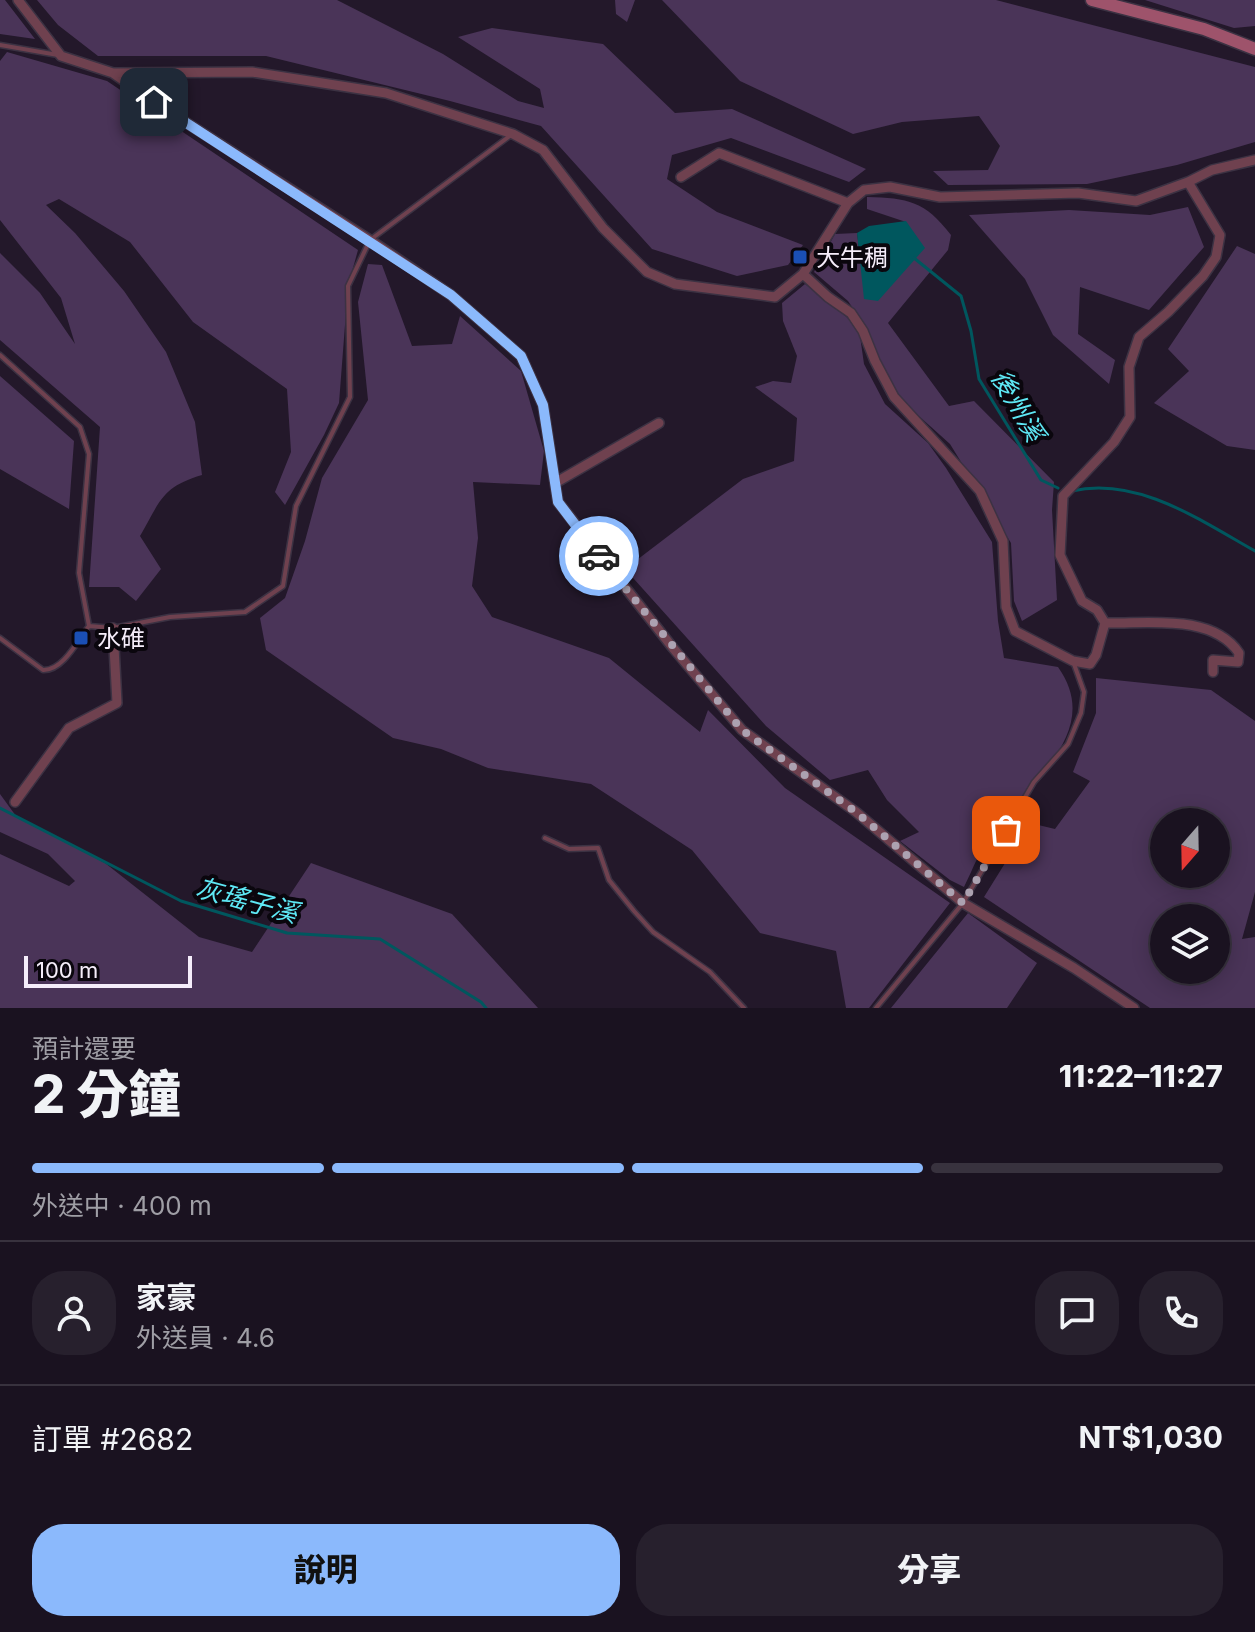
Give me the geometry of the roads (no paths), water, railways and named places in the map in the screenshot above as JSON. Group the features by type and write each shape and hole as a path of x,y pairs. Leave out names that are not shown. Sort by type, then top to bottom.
{"street":[{"path":"18,0 61,56 113,73 370,240 451,295 521,356 543,405 558,502 742,730 856,812 963,903 1074,968 1134,1008"},
{"path":"1092,0 1204,29 1255,49"},
{"path":"113,73 252,72 386,93 513,134 543,150 603,228 647,272 675,284 775,297 803,274 848,203 864,190 890,187 940,197 1078,193 1136,201 1212,170 1255,160"},
{"path":"681,177 719,153 848,203"},
{"path":"803,274 851,313 863,331 894,397 980,491 1003,541 1006,607 1015,631 1073,661 1090,664 1096,655 1105,623 1097,610 1082,601 1060,555 1063,496 1114,442 1130,417 1129,367 1139,337 1203,276 1216,257 1220,235 1188,182"},
{"path":"555,483 659,423"},
{"path":"1105,623 1198,625 1232,642 1239,653 1238,662 1213,660 1213,672"},
{"path":"15,802 69,728 117,703 113,628"}],"lane":[{"path":"0,45 61,56"},
{"path":"89,626 113,628 170,617 245,612 283,586 296,506 350,397 348,286 370,240 513,134"},
{"path":"0,355 80,427 89,454 79,573 89,626 59,665 51,670 43,670 0,638"},
{"path":"876,1008 963,903 1034,782 1068,744 1081,713 1084,692 1073,661"},
{"path":"545,838 569,849 598,848 609,880 653,932 710,972 744,1008"}],"waterway":[{"name":"後州溪","path":"914,258 961,296 979,379 1041,480 1058,488"},
{"name":"後州溪","path":"1072,491 1096,488 1144,495 1190,514 1255,551"},
{"name":"灰瑤子溪","path":"0,808 181,901 287,933 380,939 486,1008"}],"place":[{"name":"大牛稠","path":"800,257"},
{"name":"水碓","path":"81,638"}]}
